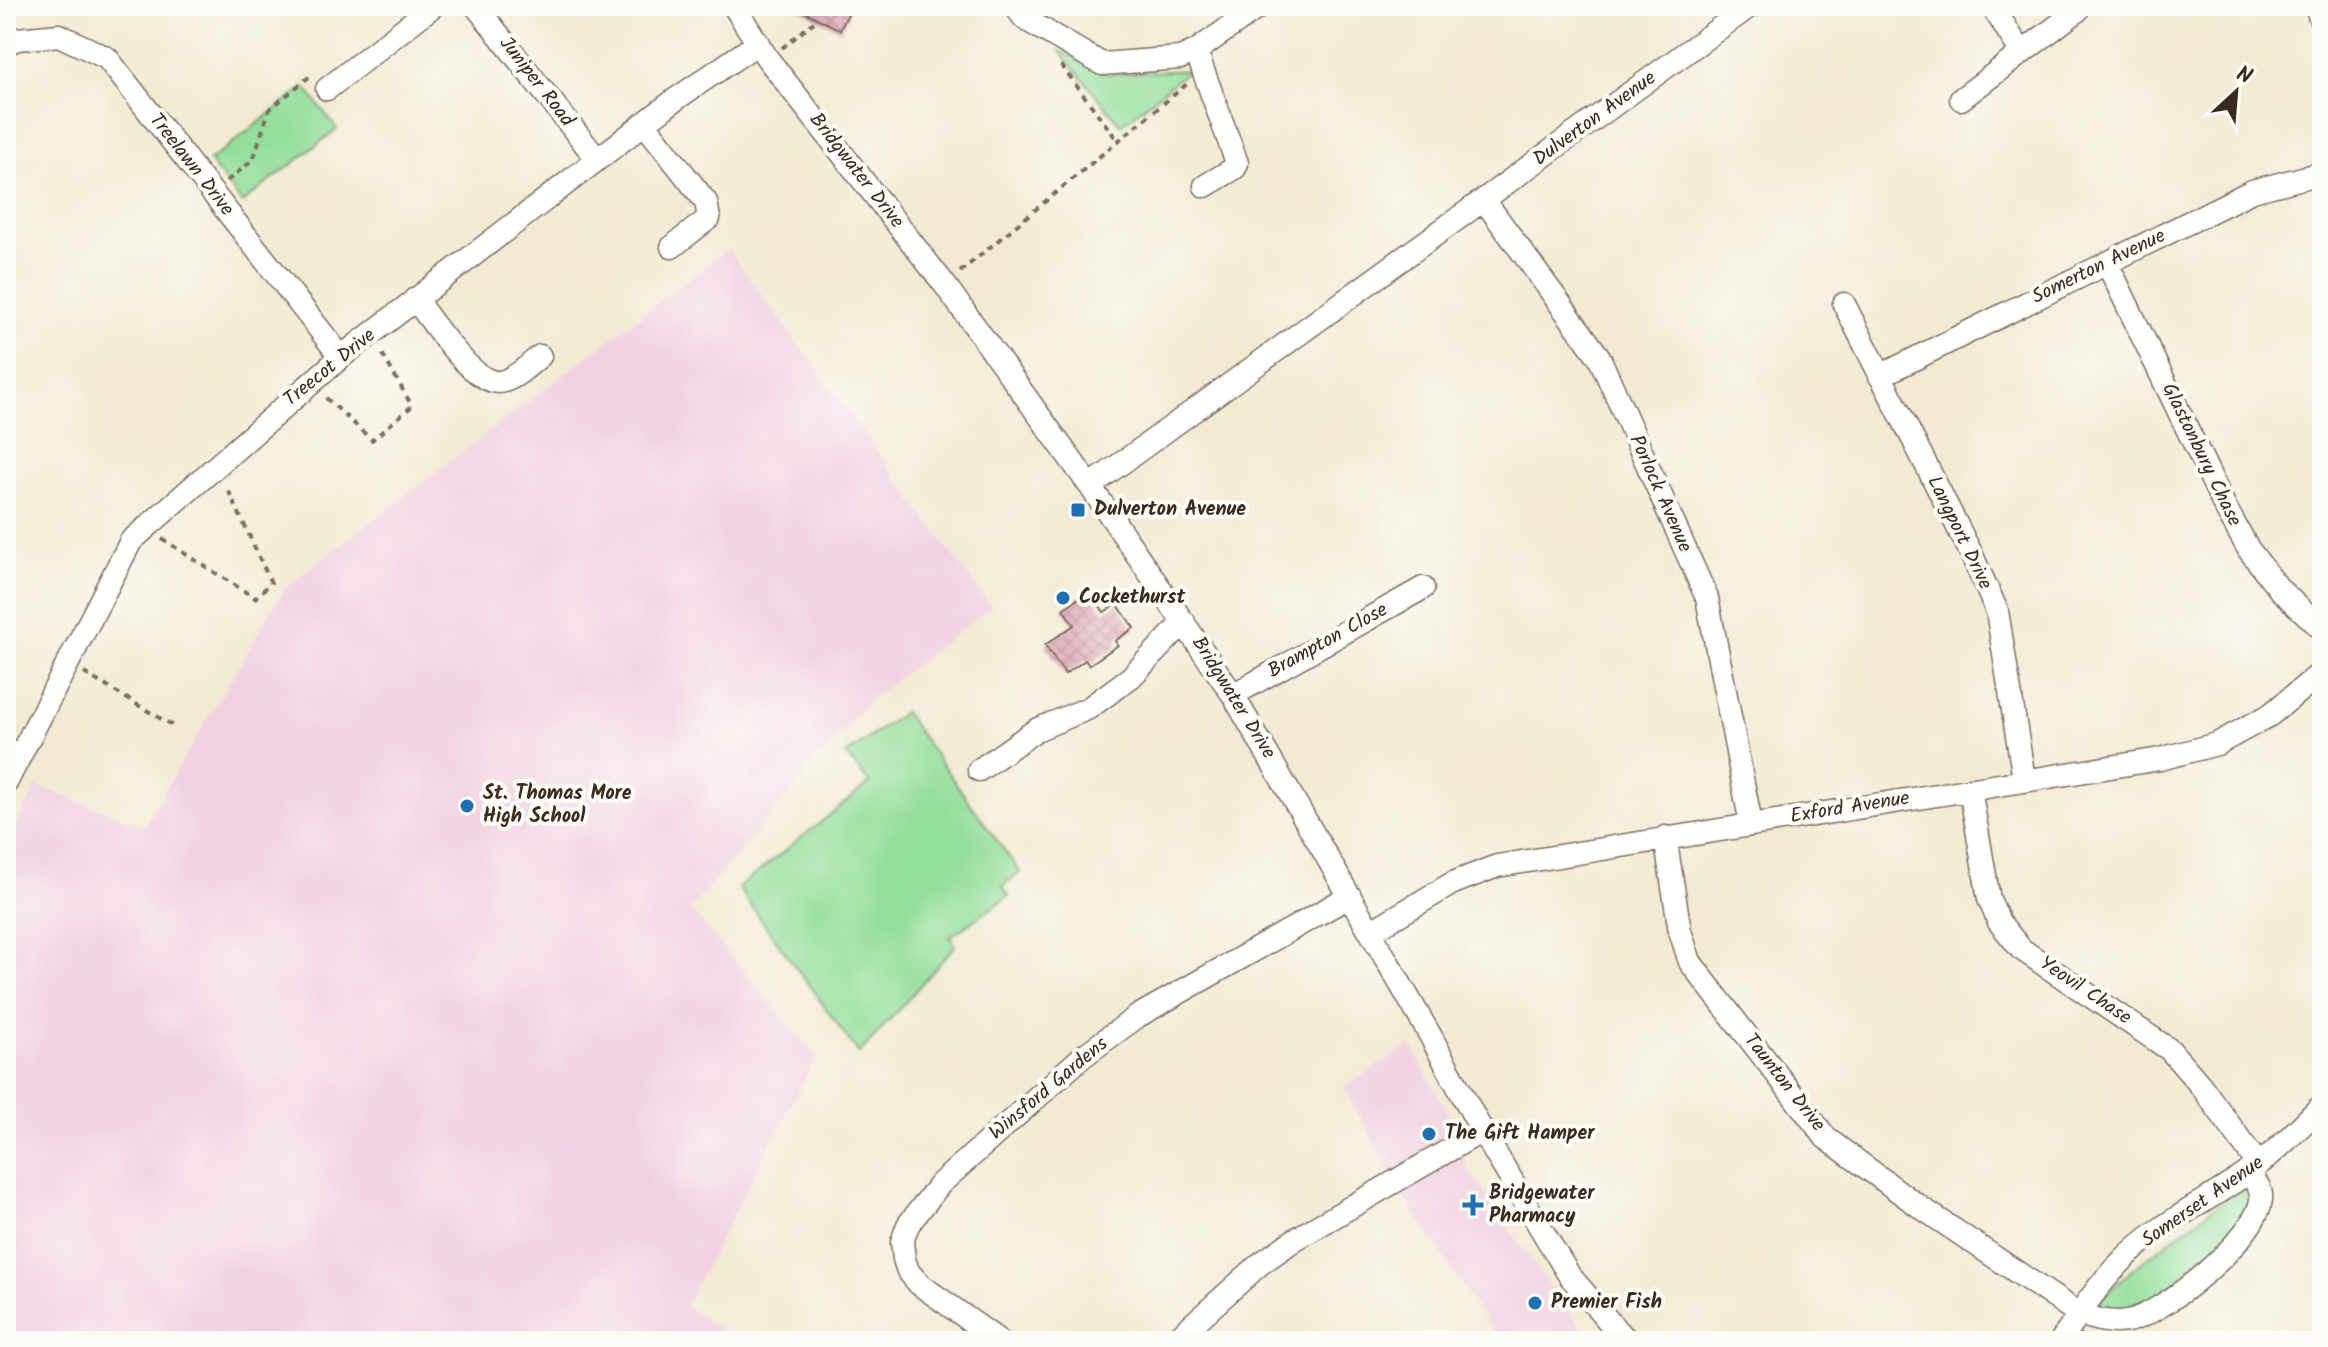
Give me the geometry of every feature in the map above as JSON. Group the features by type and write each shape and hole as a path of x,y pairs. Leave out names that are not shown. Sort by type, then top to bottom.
{"street":[{"path":"321,81 433,6"},
{"name":"Juniper Road","path":"476,6 597,159"},
{"name":"Bridgwater Drive","path":"734,6 762,50 945,285 1090,486 1233,695 1482,1131 1569,1275 1618,1338"},
{"path":"1015,6 1025,19 1102,64 1180,58 1196,51 1260,6"},
{"name":"Dulverton Avenue","path":"1090,486 1750,6"},
{"path":"1992,6 2022,53"},
{"path":"2316,6 2322,23"},
{"path":"1961,99 2077,11"},
{"name":"Treelawn Drive","path":"6,44 17,39 59,35 107,58 341,357"},
{"name":"Treecot Drive","path":"6,783 131,541 309,383 415,299 644,123 762,50"},
{"path":"1196,51 1237,163 1235,168 1205,186"},
{"path":"644,123 706,202 709,218 672,247"},
{"name":"Somerton Avenue","path":"1880,376 2252,191 2322,173"},
{"name":"Porlock Avenue","path":"1484,200 1599,357 1707,598 1751,824"},
{"name":"Glastonbury Chase","path":"2107,263 2225,507 2249,550 2280,590 2322,629"},
{"path":"415,299 465,363 482,377 504,382 540,356"},
{"name":"Langport Drive","path":"1844,304 1970,551 1997,611 2024,779"},
{"name":"Brampton Close","path":"1233,695 1423,588"},
{"path":"979,770 1036,730 1089,708 1131,677 1184,622"},
{"name":"Exford Avenue","path":"1370,932 1453,883 1497,866 2160,759 2217,744 2270,715 2322,672"},
{"name":"Yeovil Chase","path":"1970,789 1989,899 1999,922 2021,949 2170,1050 2202,1087 2253,1168 2259,1186 2261,1199 2251,1224 2217,1263 2174,1297 2129,1321 2104,1322 2079,1314"},
{"name":"Taunton Drive","path":"1665,837 1680,931 1690,962 1826,1138 1913,1202 2079,1314"},
{"name":"Winsford Gardens","path":"999,1341 919,1284 908,1271 902,1242 908,1225 940,1184 1082,1057 1138,1016 1350,896"},
{"name":"Somerset Avenue","path":"2061,1341 2121,1261 2180,1214 2253,1168 2322,1105"},
{"path":"1174,1341 1260,1264 1294,1240 1482,1131"}],"path":[{"path":"762,50 814,22"},
{"path":"1053,55 1118,141"},
{"path":"212,192 253,160 269,110 321,81"},
{"path":"945,285 1187,84"},
{"path":"309,383 372,440 412,406 371,334"},
{"path":"145,528 255,598 271,583 217,465"},
{"path":"68,664 175,727"}],"shaded area":[{"name":"St. Thomas More High School","path":"728,249 991,607 870,699 690,909 816,1057 685,1306 739,1341 6,1341 6,844 37,786 144,826 285,588"},
{"path":"1411,1045 1455,1126 1466,1166 1537,1269 1592,1341 1499,1341 1403,1195 1344,1087"}],"green space":[{"path":"1059,50 1107,74 1189,70 1121,125"},
{"path":"305,87 337,129 242,203 209,161"},
{"path":"904,712 1020,872 1003,886 1009,896 950,937 955,946 859,1054 738,888 870,783 846,755"},
{"path":"2245,1189 2252,1192 2242,1225 2171,1292 2118,1317 2100,1310 2099,1301 2134,1268 2236,1191"}],"building":[{"path":"793,6 852,6 840,30"},
{"path":"1089,591 1104,612 1117,604 1134,628 1115,641 1118,645 1089,665 1085,660 1065,674 1045,645 1074,625 1063,609"}],"place":[{"name":"Dulverton Avenue","path":"1078,510"},
{"name":"Cockethurst","path":"1063,598"},
{"name":"St. Thomas More High School","path":"467,806"},
{"name":"The Gift Hamper","path":"1429,1134"},
{"name":"Bridgewater Pharmacy","path":"1473,1205"},
{"name":"Premier Fish","path":"1535,1303"}]}
